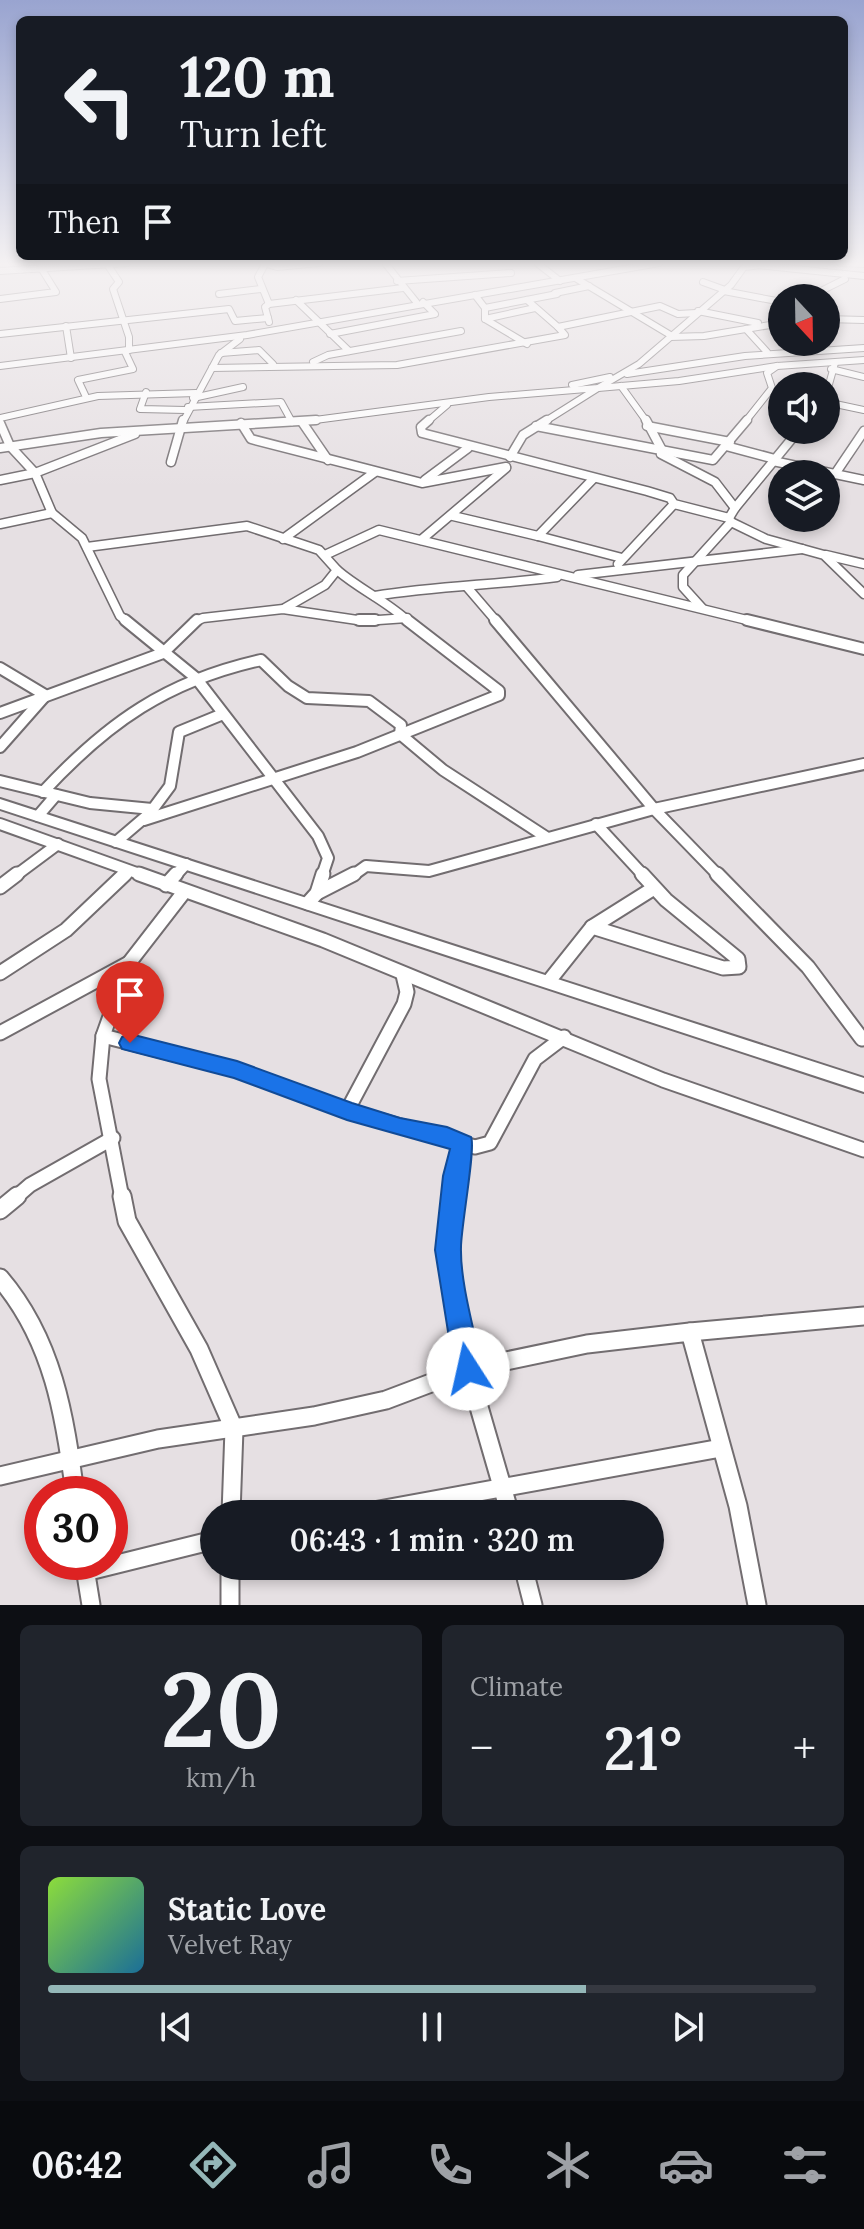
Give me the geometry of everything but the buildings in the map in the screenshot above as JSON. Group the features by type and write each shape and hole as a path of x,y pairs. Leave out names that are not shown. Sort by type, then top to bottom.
{"street":[{"path":"68,338 71,358"},
{"path":"86,397 79,379 133,369 126,338"},
{"path":"0,366 227,338"},
{"path":"171,462 187,408 221,353 241,338"},
{"path":"334,338 349,351"},
{"path":"370,338 378,345"},
{"path":"310,363 378,345 390,338"},
{"path":"517,338 527,344"},
{"path":"212,368 310,363 397,365 553,338"},
{"path":"421,540 453,516 506,467 513,458 517,441 536,426 639,364 669,338"},
{"path":"754,338 767,352"},
{"path":"212,340 228,345"},
{"path":"840,347 864,348"},
{"path":"221,353 259,350 273,364"},
{"path":"0,448 101,433 302,422 448,405 767,352"},
{"path":"529,393 621,386 777,366 833,366 864,360"},
{"path":"536,426 709,461 716,459 772,388 767,373 777,366"},
{"path":"833,366 862,377"},
{"path":"833,366 833,372"},
{"path":"840,381 862,377"},
{"path":"621,386 641,409 660,451 715,482 735,508"},
{"path":"243,387 195,396 146,392 86,397 0,421 10,446 35,473 52,513 75,529 87,547 120,616 196,678 318,836 328,858 312,898"},
{"path":"146,392 140,409 281,402 292,422"},
{"path":"448,405 420,430 429,437 468,448 666,496 674,504 730,520 766,539 864,564"},
{"path":"840,405 864,410"},
{"path":"302,422 328,460"},
{"path":"241,423 251,439 422,483 506,467"},
{"path":"647,426 728,444 774,460 787,444"},
{"path":"0,480 35,473 143,431"},
{"path":"840,467 864,431"},
{"path":"422,483 468,448"},
{"path":"702,609 682,583 683,575 730,520 735,508 768,467"},
{"path":"283,539 375,472"},
{"path":"840,475 864,480"},
{"path":"538,536 593,479"},
{"path":"610,587 622,558 674,504"},
{"path":"0,524 52,513"},
{"path":"453,516 622,558"},
{"path":"87,547 236,525 262,528 325,555 361,591 375,596 407,618 423,636 500,693 400,734 274,779 144,820"},
{"path":"325,555 375,530 864,649"},
{"path":"375,596 423,588 467,587 614,572 802,549"},
{"path":"824,555 864,594"},
{"path":"283,609 325,585 337,570"},
{"path":"467,587 654,809 808,967 862,1039"},
{"path":"0,713 163,653 195,621 283,609 355,620 407,618"},
{"path":"43,792 76,756 130,709 196,678 261,660 288,686 307,698 377,704 401,725 400,734"},
{"path":"0,668 45,695"},
{"path":"0,747 45,695"},
{"path":"116,842 144,820 174,778 179,732 223,714"},
{"path":"400,734 443,770 546,837"},
{"path":"312,898 366,866 429,871 654,809 864,764"},
{"path":"0,781 90,803 152,809"},
{"path":"33,836 56,795"},
{"path":"0,804 186,864 312,898 549,981 864,1085"},
{"path":"0,824 323,940 663,1080 864,1150"},
{"path":"592,927 723,968 739,967 738,959 654,888 596,824"},
{"path":"0,887 58,844"},
{"path":"166,885 186,864"},
{"path":"0,973 66,930 128,871"},
{"path":"549,981 592,927 654,888"},
{"path":"184,892 129,963 103,1036 99,1079 127,1221 199,1349 234,1429 231,1500"},
{"path":"0,1033 129,963"},
{"path":"347,1111 404,1004 407,992 403,975"},
{"path":"103,1036 237,1070 347,1111 475,1147 490,1143 535,1059 564,1037"},
{"path":"0,1210 30,1185 113,1138"},
{"path":"463,1144 455,1176 448,1250 468,1369 506,1500"},
{"path":"0,1278 15,1293 40,1339 71,1457 73,1476"},
{"path":"0,1476 158,1439 234,1429 386,1400 468,1369 587,1344 864,1316"},
{"path":"690,1332 738,1506 757,1605"},
{"path":"439,1500 721,1448"},
{"path":"128,1558 200,1543"},
{"path":"87,1580 91,1605"},
{"path":"230,1580 230,1605"},
{"path":"527,1580 533,1605"}],"route":[{"path":"130,1043 237,1070 347,1111 400,1128 435,1133 463,1144 455,1176 448,1250 468,1369"}]}
